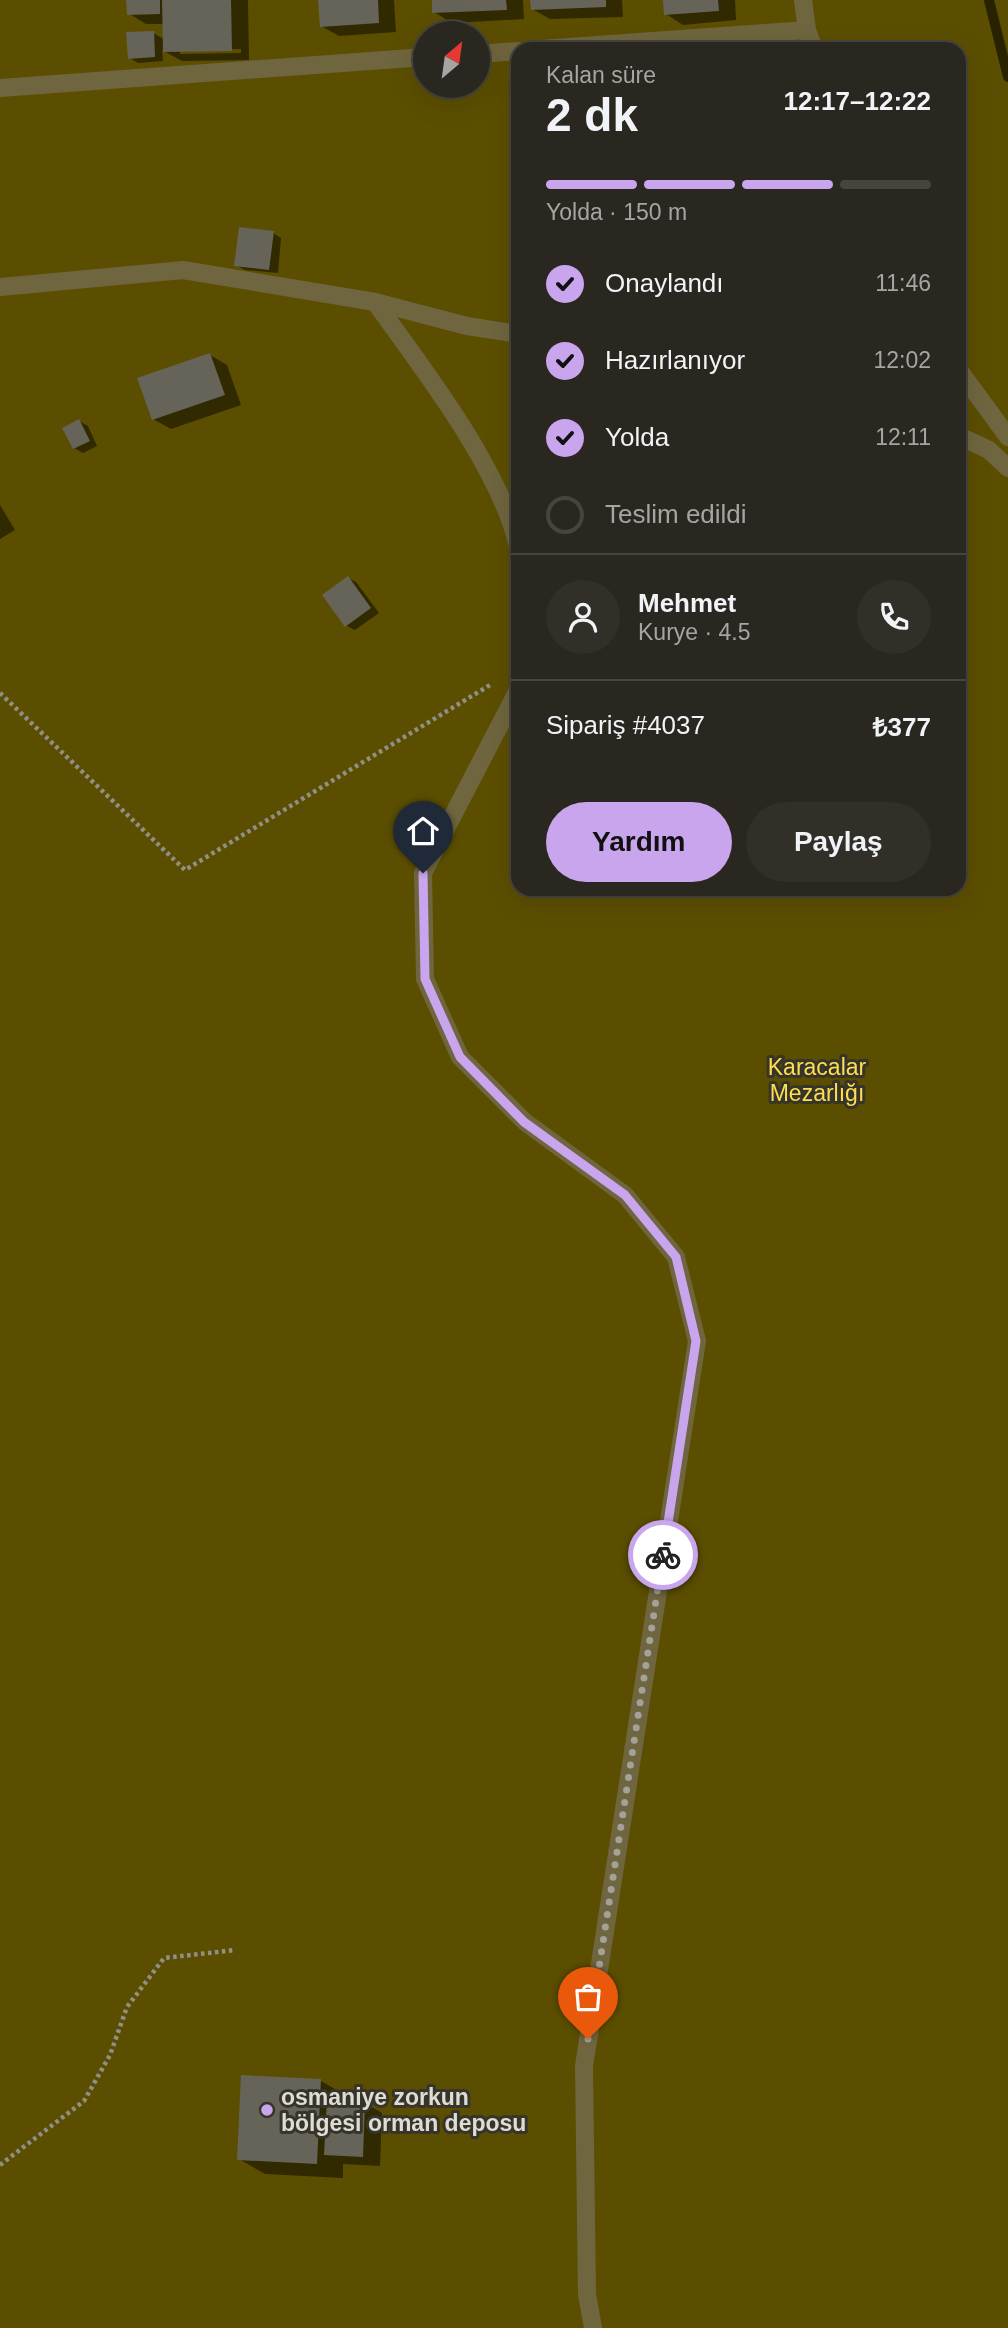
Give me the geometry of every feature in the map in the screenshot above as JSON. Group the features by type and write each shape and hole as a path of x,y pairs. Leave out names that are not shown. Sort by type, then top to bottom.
{"street":[{"path":"803,0 811,42"},
{"path":"639,42 807,30"},
{"path":"490,53 511,52"},
{"path":"0,88 413,58"},
{"path":"0,287 183,270 375,302 467,326 511,333"},
{"path":"375,302 450,410 497,491 511,528"},
{"path":"966,380 1008,437"},
{"path":"966,439 989,450 1008,468"},
{"path":"511,703 423,873 425,979 460,1057 524,1122 625,1195 676,1257 696,1341 584,2066 587,2294 593,2328"}],"path":[{"path":"0,693 185,870 494,682"},
{"path":"0,2165 84,2101 110,2055 127,2007 164,1958 235,1950"}],"green space":[{"name":"Karacalar Mezarlığı","path":"0,0 1008,0 1008,2328 0,2328"}],"building":[{"path":"126,0 160,0 160,14 127,15"},
{"path":"162,0 231,0 232,51 163,52"},
{"path":"318,0 378,0 379,23 320,27"},
{"path":"432,0 506,0 507,10 432,13"},
{"path":"530,0 606,0 606,7 531,10"},
{"path":"663,0 718,0 719,11 664,15"},
{"path":"154,31 155,57 128,59 126,32"},
{"path":"239,227 274,231 269,270 234,266"},
{"path":"210,353 225,395 152,420 137,378"},
{"path":"79,419 90,441 73,449 62,428"},
{"path":"348,576 371,608 345,627 322,595"},
{"path":"241,2075 321,2079 317,2164 237,2160"},
{"path":"327,2099 365,2101 363,2157 324,2155"}],"waterway":[{"path":"989,0 1008,77"}],"way so far":[{"path":"588,2039 663,1555"}],"place":[{"name":"osmaniye zorkun bölgesi orman deposu","path":"267,2110"}],"route":[{"path":"423,873 425,979 460,1057 524,1122 625,1195 676,1257 696,1341 663,1555"}]}
